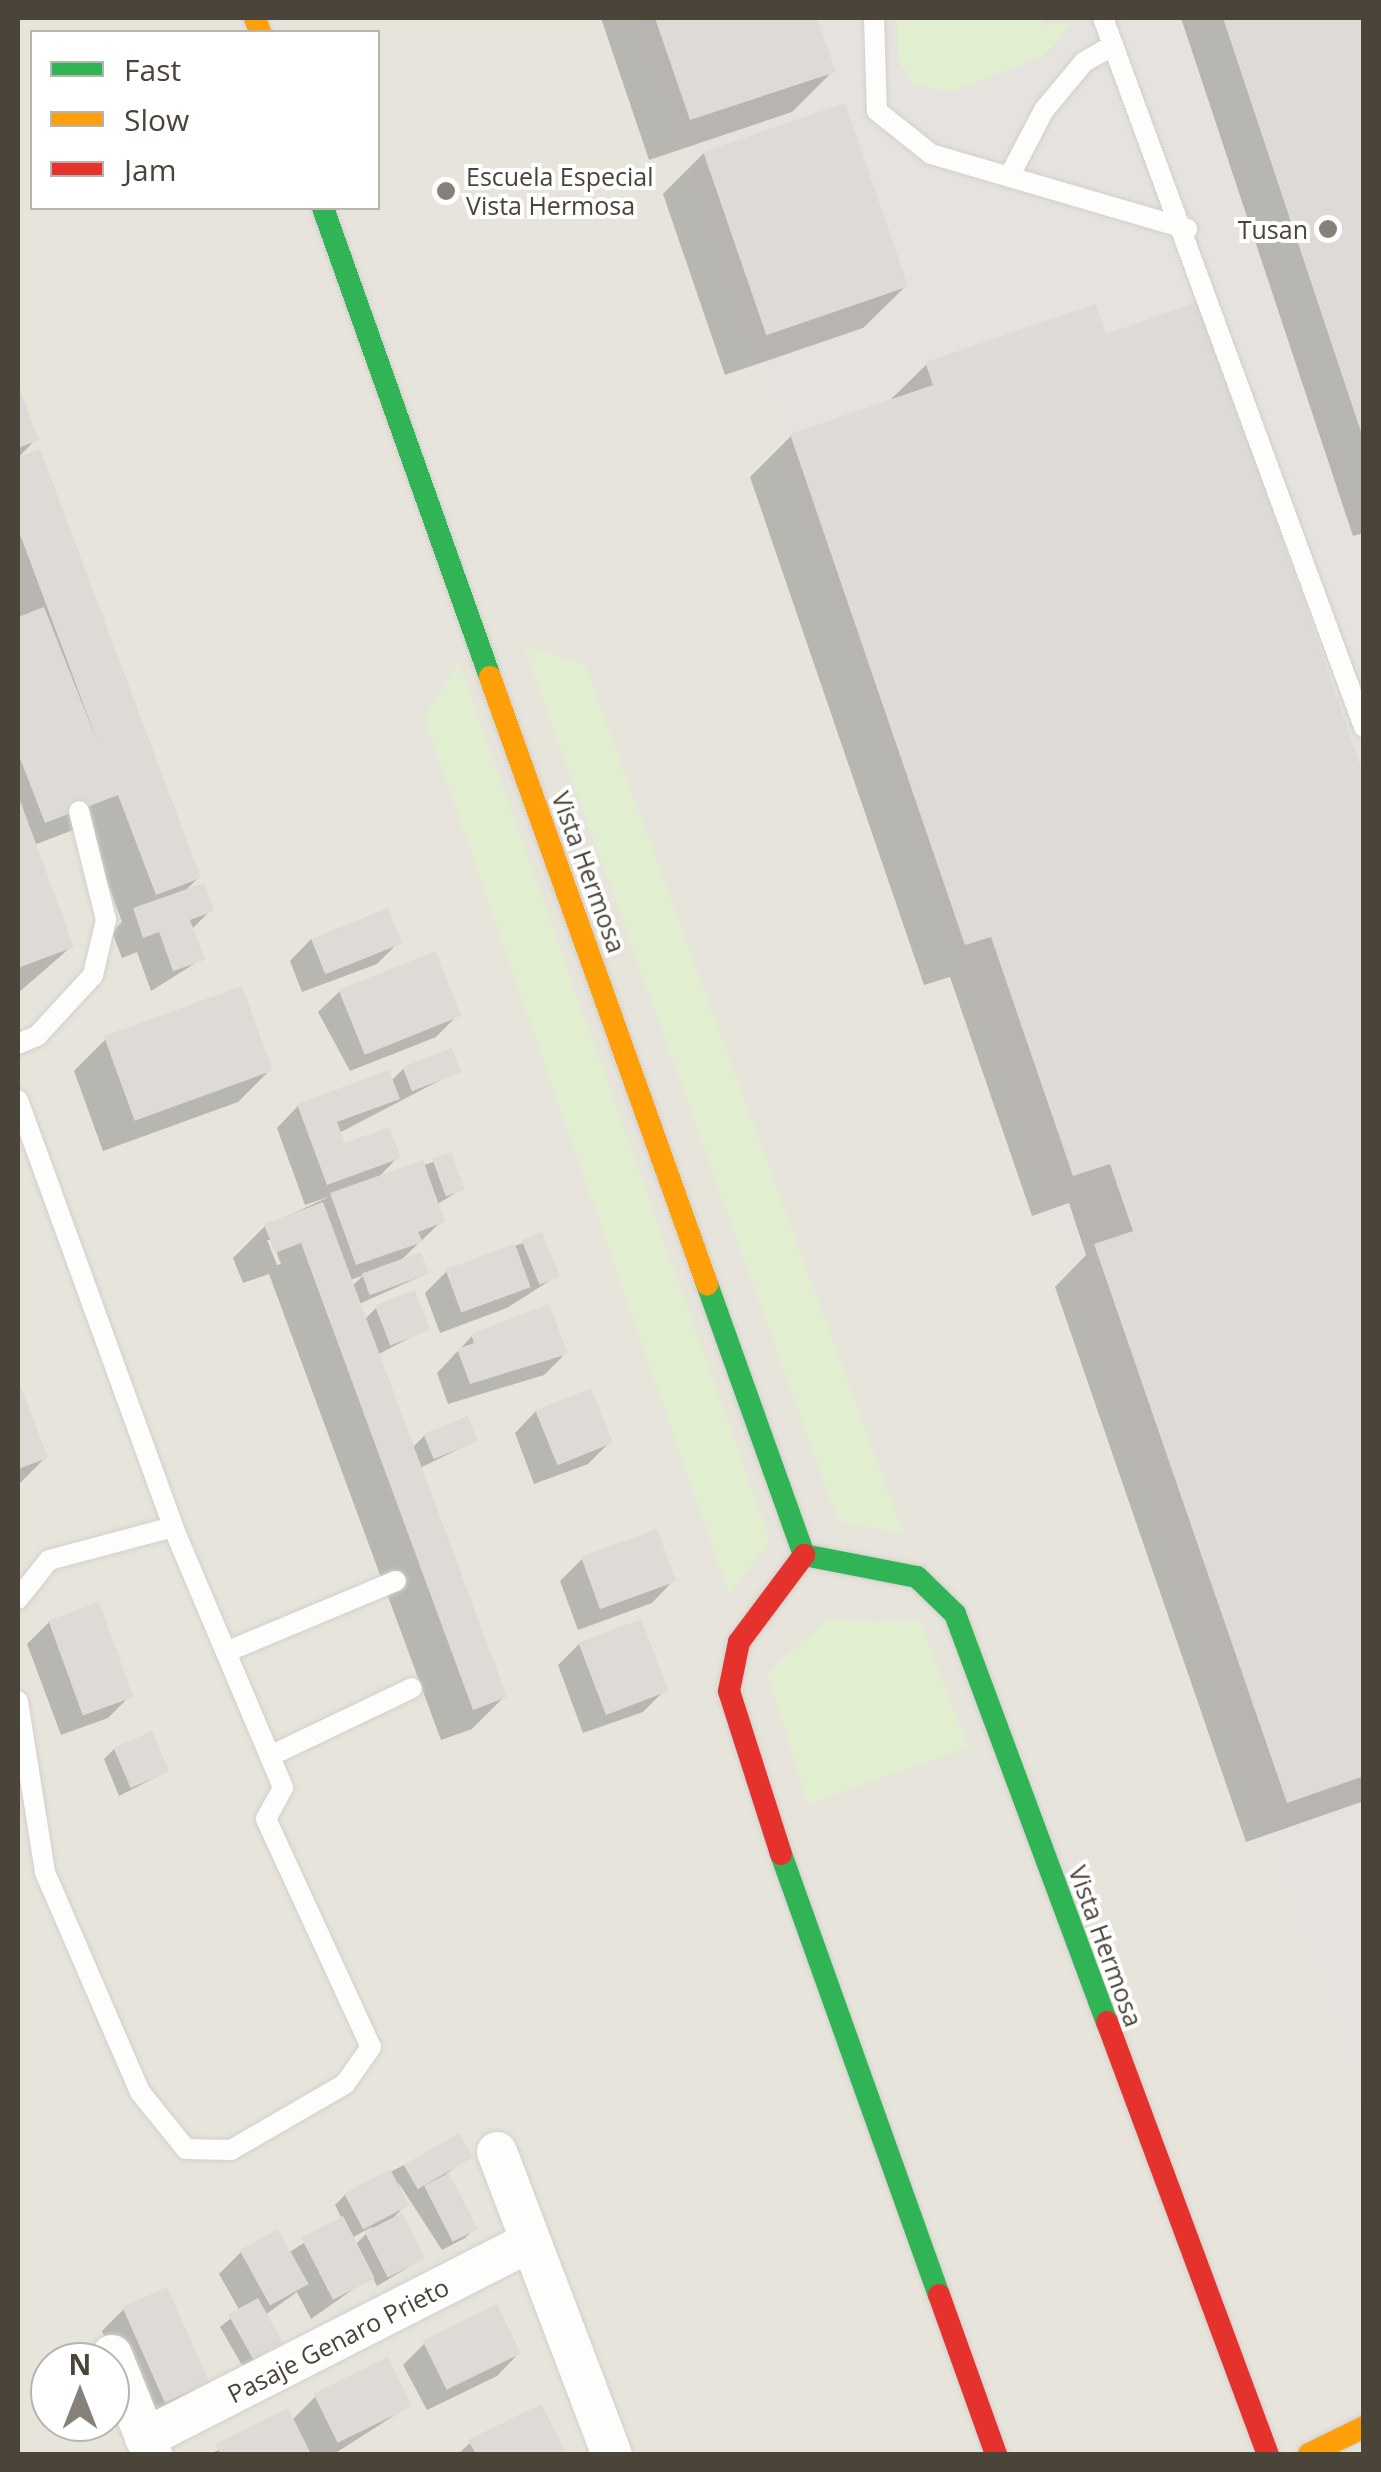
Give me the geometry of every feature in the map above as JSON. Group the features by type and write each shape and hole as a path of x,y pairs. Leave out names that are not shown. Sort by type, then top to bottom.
{"street":[{"name":"Vista Hermosa","path":"323,210 804,1554 902,1572 931,1585 955,1614 1268,2454"},
{"path":"804,1554 754,1618 730,1666 735,1724 996,2454"},
{"path":"848,1588 902,1572"},
{"path":"754,1618 794,1605"},
{"path":"497,2152 612,2454"},
{"name":"Pasaje Genaro Prieto","path":"148,2446 531,2241"},
{"path":"130,2400 148,2446"},
{"path":"1309,2454 1364,2427"}],"lane":[{"path":"874,18 876,111 932,154 1188,229"},
{"path":"1103,18 1188,229 1364,728"},
{"path":"1010,175 1044,110 1084,62 1114,44"},
{"path":"18,1044 37,1036 93,975 106,920 78,810"},
{"path":"18,1100 173,1526 283,1788 266,1819 371,2047 345,2084 231,2150 186,2149 140,2092 44,1872 18,1701"},
{"path":"18,1599 49,1560 173,1526"},
{"path":"226,1652 396,1581"},
{"path":"270,1756 412,1688"}],"shaded area":[{"path":"18,18 1363,18 1363,2454 18,2454"},
{"path":"639,18 1184,18 1363,536 1363,2117"}],"green space":[{"path":"897,18 1041,18 1044,25 1072,22 1044,56 951,92 913,84 897,59"},
{"path":"524,646 585,665 904,1535 838,1521"},
{"path":"459,663 770,1540 729,1594 424,717"},
{"path":"826,1620 920,1622 968,1747 808,1804 767,1674"}],"building":[{"path":"655,18 817,18 836,72 690,120"},
{"name":"Tusan","path":"1223,18 1364,18 1364,438 1363,438"},
{"path":"845,103 908,286 766,335 703,152"},
{"path":"1200,301 1364,776 1364,1776 1287,1803 1094,1244 1133,1231 1110,1164 1073,1176 991,937 965,945 790,434 933,385 925,362 1096,304 1106,334"},
{"path":"18,384 39,440 18,448"},
{"path":"40,449 201,878 156,895 118,795 45,823 18,753 18,617 44,607 99,746 18,529 18,457"},
{"path":"18,795 74,947 18,968"},
{"path":"204,883 214,911 190,920 205,960 173,971 159,932 143,938 133,908"},
{"path":"388,908 402,943 325,974 311,939"},
{"path":"435,951 461,1016 365,1055 339,990"},
{"path":"242,986 273,1071 135,1121 104,1036"},
{"path":"452,1048 461,1072 412,1091 403,1067"},
{"path":"389,1070 400,1099 337,1122 345,1143 389,1127 401,1158 327,1185 297,1104"},
{"path":"451,1152 465,1190 446,1196 432,1159"},
{"path":"423,1160 445,1222 418,1232 423,1242 356,1265 330,1193"},
{"path":"323,1202 507,1697 473,1710 301,1243 275,1253 264,1224"},
{"path":"542,1232 560,1277 540,1285 522,1240"},
{"path":"515,1244 531,1287 461,1313 445,1269"},
{"path":"421,1252 429,1274 370,1295 362,1274"},
{"path":"415,1290 430,1330 390,1346 375,1305"},
{"path":"549,1304 568,1354 470,1384 457,1349 474,1343 471,1334"},
{"path":"18,1379 48,1458 18,1469"},
{"path":"591,1388 613,1443 557,1465 535,1410"},
{"path":"468,1416 478,1441 434,1459 423,1434"},
{"path":"657,1529 676,1582 600,1609 581,1557"},
{"path":"99,1602 134,1697 83,1715 48,1620"},
{"path":"641,1619 669,1691 606,1715 578,1643"},
{"path":"152,1731 169,1772 131,1788 113,1747"},
{"path":"459,2133 473,2157 418,2189 404,2165"},
{"path":"390,2169 409,2205 363,2230 344,2193"},
{"path":"449,2173 478,2229 453,2242 424,2186"},
{"path":"402,2213 425,2258 388,2278 365,2232"},
{"path":"343,2216 375,2278 333,2300 301,2237"},
{"path":"278,2229 309,2284 270,2305 240,2250"},
{"path":"167,2287 210,2383 165,2403 122,2307"},
{"path":"258,2298 283,2343 253,2359 228,2314"},
{"path":"497,2304 521,2353 447,2390 422,2340"},
{"path":"388,2357 412,2406 338,2443 313,2393"},
{"path":"541,2404 566,2453 476,2454 468,2440"},
{"path":"288,2408 311,2454 221,2454 215,2444"}],"traffic: fast":[{"path":"324,210 490,677"},
{"path":"707,1284 804,1555"},
{"path":"804,1555 917,1577 955,1614 1107,2022"},
{"path":"781,1854 939,2295"}],"traffic: slow":[{"path":"255,18 259,30"},
{"path":"490,677 707,1284"},
{"path":"1309,2454 1364,2427"}],"traffic: jam":[{"path":"781,1854 729,1691 739,1642 804,1555"},
{"path":"1107,2022 1268,2454"},
{"path":"939,2295 996,2454"}],"place":[{"name":"Escuela Especial Vista Hermosa","path":"446,191"},
{"name":"Tusan","path":"1328,229"}]}
